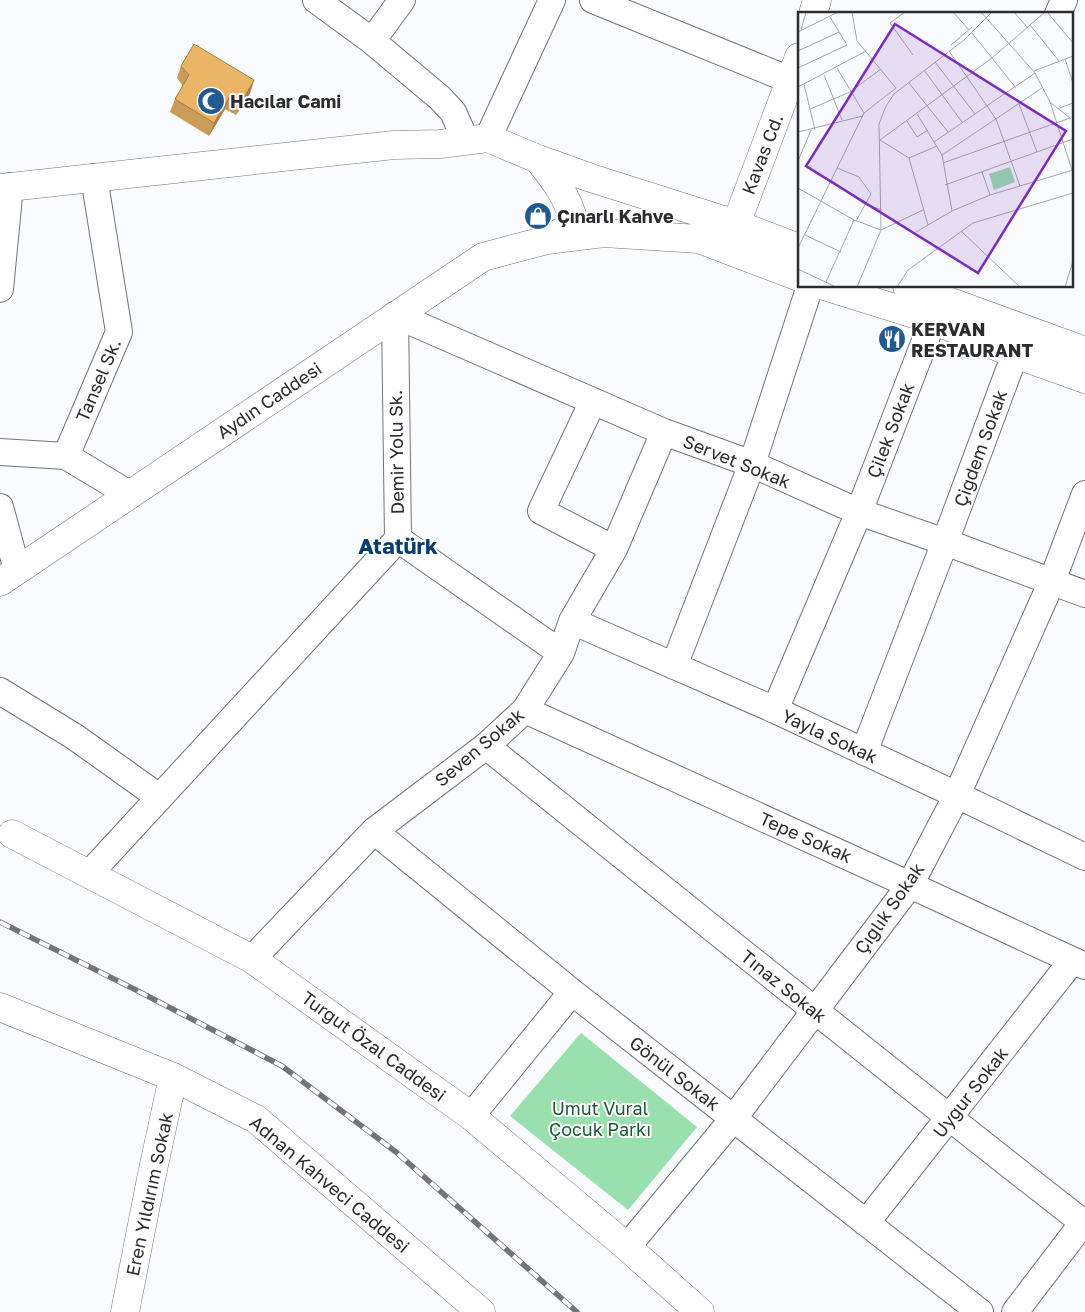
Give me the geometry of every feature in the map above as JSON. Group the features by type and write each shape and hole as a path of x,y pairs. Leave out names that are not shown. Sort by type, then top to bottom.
{"main road":[{"name":"Kavas Cd.","path":"736,224 794,68"},
{"name":"Aydın Caddesi","path":"5,187 394,145 440,144 477,139 591,178 736,224 798,248"},
{"name":"Aydın Caddesi","path":"538,159 554,179 569,203 573,218 565,230 548,240"},
{"name":"Aydın Caddesi","path":"9,576 483,257 548,240 604,234 699,239 798,277"},
{"path":"830,288 933,320 1015,354 1085,378"},
{"path":"912,288 1085,351"},
{"name":"Turgut Özal Caddesi","path":"12,834 252,959 471,1116 627,1247 700,1312"},
{"name":"Adnan Kahveci Caddesi","path":"0,1007 173,1077 256,1119 480,1312"},
{"name":"Eren Yıldırım Sokak","path":"125,1312 173,1077"}],"street":[{"path":"316,0 372,41 440,98 477,139 552,0"},
{"path":"372,41 402,0"},
{"path":"593,0 794,68"},
{"path":"1059,12 1064,0"},
{"name":"Tansel Sk.","path":"66,456 119,332 94,177"},
{"path":"0,289 5,187"},
{"path":"674,666 752,464 809,288"},
{"name":"Servet Sokak","path":"395,315 664,432 752,464 859,512 1085,594"},
{"name":"Demir Yolu Sk.","path":"395,315 398,538 561,654"},
{"name":"Çilek Sokak","path":"775,710 859,512 933,320"},
{"name":"Çiğdem Sokak","path":"864,752 1015,354"},
{"path":"592,401 541,511 614,549"},
{"name":"Seven Sokak","path":"252,959 374,831 486,746 526,710 561,654 572,621 614,549 664,432"},
{"path":"0,452 66,456 129,494"},
{"name":"Çığlık Sokak","path":"627,1247 734,1120 910,885 957,795 1052,581 1085,494"},
{"path":"0,508 9,576"},
{"path":"89,874 398,538"},
{"name":"Yayla Sokak","path":"572,621 775,710 1085,857"},
{"path":"0,691 75,737 159,797"},
{"name":"Tepe Sokak","path":"526,710 1079,964"},
{"name":"Tınaz Sokak","path":"486,746 814,1011 1084,1222"},
{"name":"Gönül Sokak","path":"374,831 572,992 980,1312"},
{"name":"Uygur Sokak","path":"866,1223 949,1118 1079,964"},
{"path":"471,1116 572,992"},
{"path":"1015,1312 1084,1222"}],"green space":[{"name":"Umut Vural Çocuk Parkı","path":"581,1033 697,1127 628,1210 510,1116"}],"building":[{"name":"Hacılar Cami","path":"194,44 254,80 241,103 230,96 214,123 175,99 189,75 181,66"}],"railway":[{"path":"0,922 282,1066 396,1152 577,1312"}],"place":[{"name":"Hacılar Cami","path":"211,101"},
{"name":"Çınarlı Kahve","path":"538,216"},
{"name":"KERVAN RESTAURANT","path":"892,339"}],"district":[{"name":"Atatürk","path":"398,545"}]}
